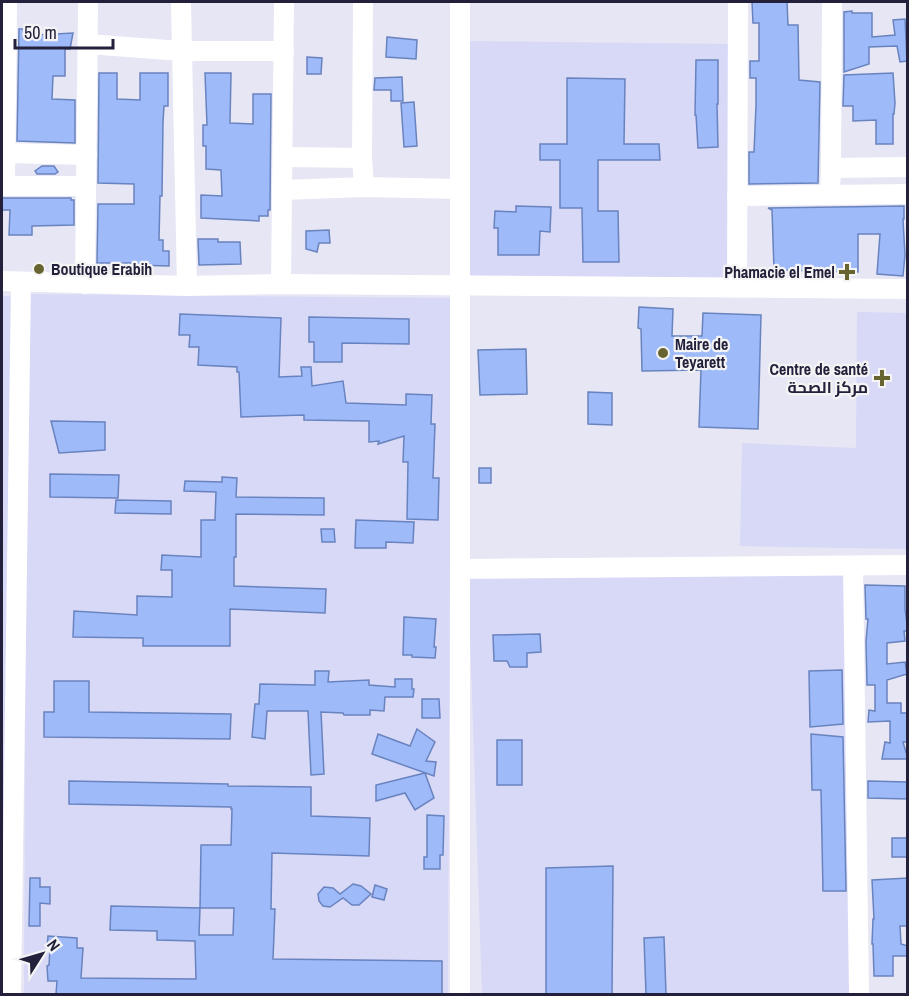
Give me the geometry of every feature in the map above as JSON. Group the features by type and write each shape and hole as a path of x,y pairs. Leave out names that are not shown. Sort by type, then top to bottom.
{"street":[{"path":"7,2 6,153 3,186 86,186"},
{"path":"85,284 88,2"},
{"path":"181,2 187,286"},
{"path":"281,284 284,2"},
{"path":"363,2 362,158 364,187"},
{"path":"460,2 460,994"},
{"path":"737,287 738,2"},
{"path":"830,194 832,2"},
{"path":"88,44 181,51 284,51"},
{"path":"6,153 87,155"},
{"path":"283,157 362,158"},
{"path":"831,168 908,167"},
{"path":"283,190 364,187 460,189"},
{"path":"737,196 908,194"},
{"path":"11,994 11,282 187,286 281,284 908,289"},
{"path":"460,569 908,565"},
{"path":"853,566 859,994"}],"shaded area":[{"path":"467,41 734,44 734,283 467,280"},
{"path":"27,294 451,298 448,994 24,994"},
{"path":"2,296 13,296 2,994"},
{"name":"Centre de santé مركز الصحة","path":"857,312 907,313 907,549 740,546 742,443 856,448"},
{"path":"848,572 855,994 482,994 468,576"}],"building":[{"path":"752,2 787,2 788,25 798,25 799,80 820,82 818,183 749,184 749,152 754,152 756,105 756,78 750,78 750,61 759,61 759,23 753,23"},
{"path":"852,11 852,13 872,13 872,37 895,35 893,20 905,19 907,61 900,62 897,46 869,47 869,64 844,72 844,12"},
{"path":"19,29 38,29 37,35 73,33 70,49 65,49 65,76 53,76 52,99 75,100 75,143 17,141"},
{"path":"387,37 417,40 416,59 386,57"},
{"path":"307,57 322,58 321,74 307,74"},
{"path":"696,60 718,60 718,147 698,148 695,115"},
{"path":"99,73 117,73 117,99 140,100 140,73 168,73 168,106 164,106 163,122 159,240 163,240 163,251 169,251 169,266 97,263 98,204 134,204 134,184 98,183"},
{"path":"205,73 231,73 230,123 253,124 253,94 271,94 270,210 268,210 268,216 259,216 259,221 201,218 201,195 222,196 221,170 206,169 206,146 203,146 203,125 207,125"},
{"path":"893,73 895,103 893,144 876,144 876,120 853,121 853,106 843,106 844,75"},
{"path":"402,77 403,101 391,101 391,90 374,90 375,78"},
{"path":"567,78 625,79 624,144 659,144 660,160 598,160 598,211 618,211 619,262 583,262 582,208 560,208 560,160 540,160 540,144 567,144"},
{"path":"414,102 417,146 404,147 401,103"},
{"path":"42,166 54,166 58,172 37,174 35,171"},
{"path":"2,198 71,198 74,200 74,225 32,226 32,235 9,235 10,210 2,210"},
{"path":"516,206 551,207 550,232 540,231 539,255 498,255 498,228 494,228 495,211 516,212"},
{"path":"904,206 903,276 877,274 880,234 858,234 858,272 774,270 772,210 768,208"},
{"path":"329,230 330,243 319,243 317,252 306,249 306,231"},
{"path":"198,239 240,242 241,264 199,265"},
{"path":"639,307 673,309 672,336 702,336 703,313 761,315 758,429 699,427 701,370 642,371 641,329 638,328"},
{"path":"180,314 281,318 279,377 302,376 301,367 311,367 312,386 343,381 346,403 406,405 406,394 432,395 431,424 435,424 433,478 439,478 438,520 407,519 408,462 403,462 404,436 378,444 379,441 369,442 369,421 304,420 304,415 241,417 237,367 198,365 199,347 189,347 190,335 179,335"},
{"path":"309,317 409,319 409,344 342,343 342,362 314,362 314,342 309,342"},
{"path":"526,349 527,394 480,395 478,350"},
{"path":"588,392 612,393 612,425 588,424"},
{"path":"51,421 105,422 105,450 59,453"},
{"path":"479,468 491,468 491,483 479,483"},
{"path":"50,474 119,475 118,498 50,497"},
{"path":"222,477 237,478 236,497 324,498 324,515 236,514 234,586 326,589 325,613 230,609 230,646 143,646 143,638 73,637 74,611 137,615 137,596 172,597 172,570 161,570 162,555 201,557 201,520 215,520 216,492 184,491 185,481 222,482"},
{"path":"116,500 171,501 171,514 115,513"},
{"path":"356,520 414,522 413,543 386,542 386,548 355,548"},
{"path":"321,529 334,529 335,542 322,542"},
{"path":"865,585 905,586 908,631 904,631 905,641 887,643 887,664 905,662 907,674 887,680 887,703 901,703 901,713 907,713 908,742 903,742 908,759 882,759 885,742 890,743 890,721 868,722 869,710 875,711 875,685 867,685 868,619 866,619"},
{"path":"404,617 436,619 435,658 403,655"},
{"path":"540,634 541,652 527,653 527,667 510,667 507,661 494,661 493,635"},
{"path":"842,670 843,724 810,727 809,671"},
{"path":"315,671 329,671 328,682 369,680 369,685 395,687 395,679 412,679 412,689 414,689 413,697 385,697 384,711 370,710 370,715 321,712 324,774 311,775 308,711 267,711 265,739 252,737 255,704 259,704 260,684 315,685"},
{"path":"54,681 89,681 89,712 231,714 230,739 44,737 44,712 54,712"},
{"path":"422,699 439,699 440,718 422,718"},
{"path":"417,729 435,742 426,761 436,762 434,776 372,754 378,734 410,746"},
{"path":"811,734 843,737 846,891 823,891 821,790 812,790"},
{"path":"497,740 522,740 522,785 497,785"},
{"path":"425,773 434,798 415,810 405,793 376,801 376,785"},
{"path":"69,781 311,787 311,816 370,818 369,856 272,853 271,909 275,909 273,959 442,961 442,994 56,994 57,981 48,981 47,966 49,965 50,948 47,948 48,936 77,938 77,948 83,948 81,978 196,979 195,941 157,940 157,931 110,930 111,906 200,908 201,845 231,845 231,807 69,804","holes":["200,908 234,908 233,935 199,935"]},
{"path":"868,781 908,782 908,799 868,798"},
{"path":"427,815 444,816 443,855 440,855 440,869 424,869 424,857 427,857"},
{"path":"892,838 908,838 908,857 892,857"},
{"path":"613,866 612,994 546,994 546,868"},
{"path":"30,878 40,878 40,887 50,887 50,904 40,903 40,926 29,926"},
{"path":"908,878 908,926 900,926 901,944 908,946 908,956 893,956 893,976 874,976 872,880"},
{"path":"353,884 361,886 371,894 359,905 352,905 343,898 330,907 323,906 319,901 318,894 324,887 333,888 340,894"},
{"path":"375,885 387,889 384,900 372,897"},
{"path":"664,937 666,994 646,994 644,938"}],"place":[{"name":"Boutique Erabih","path":"39,269"},
{"name":"Phamacie el Emel","path":"847,272"},
{"name":"Maire de Teyarett","path":"663,353"},
{"name":"Centre de santé مركز الصحة","path":"882,378"}]}
